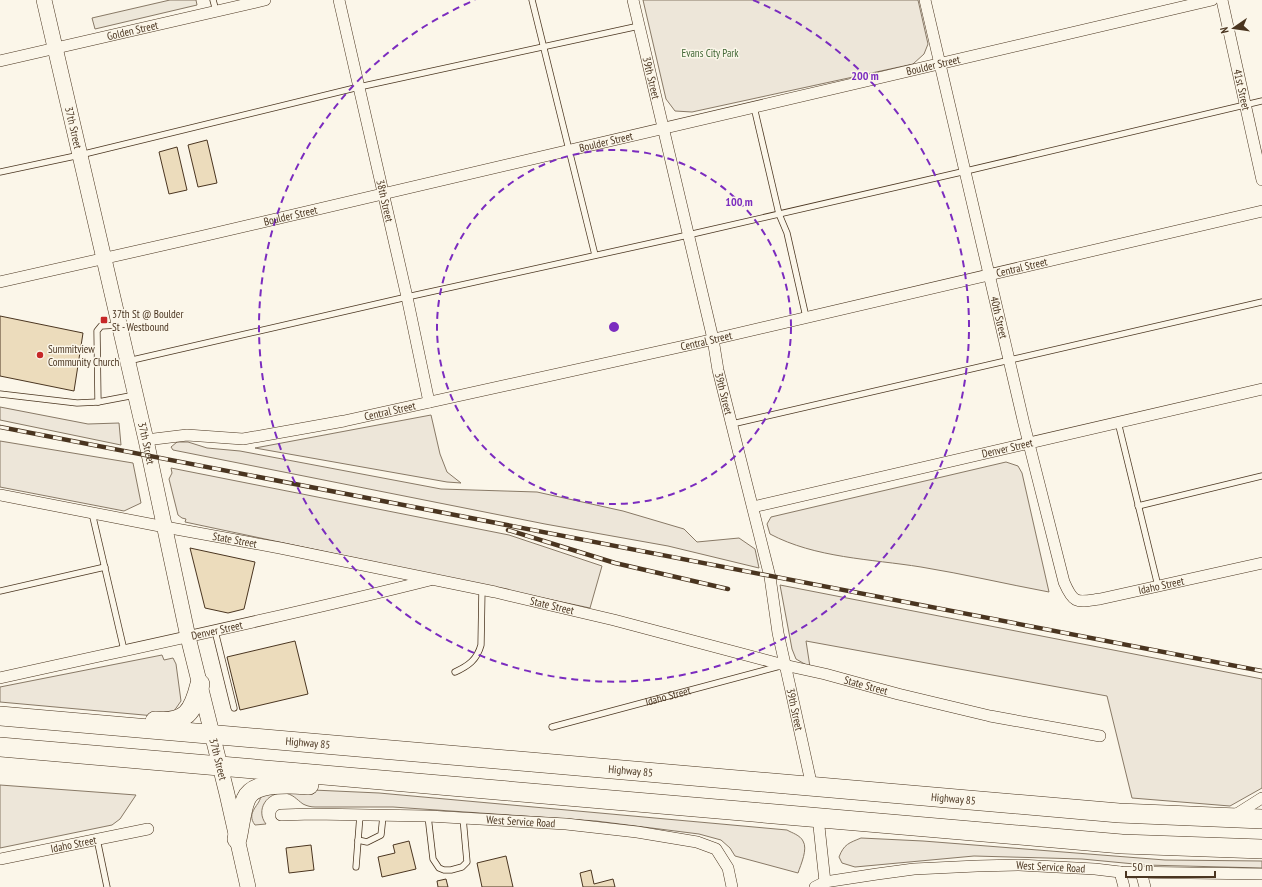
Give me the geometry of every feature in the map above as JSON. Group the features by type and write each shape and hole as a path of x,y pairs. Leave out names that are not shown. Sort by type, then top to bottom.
{"highway":[{"path":"0,715 30,711 169,722 179,720 190,710 196,699 200,684"},
{"name":"Highway 85","path":"0,715 213,735 1119,813 1262,819"},
{"path":"0,747 1122,844 1262,849"},
{"path":"237,839 246,798 252,791 267,785 285,784 360,787 380,780"}],"main road":[{"name":"37th Street","path":"44,0 136,395 188,637 213,735 248,887"}],"street":[{"name":"Golden Street","path":"0,61 265,0"},
{"name":"38th Street","path":"339,0 407,296 429,402"},
{"name":"39th Street","path":"633,0 732,424 770,577 784,665 792,691 812,787"},
{"name":"40th Street","path":"925,0 1009,360 1066,587"},
{"name":"Boulder Street","path":"0,282 1212,0"},
{"name":"41st Street","path":"1222,0 1262,180"},
{"name":"Central Street","path":"146,440 187,436 243,439 344,421 713,339 1262,212"},
{"name":"Denver Street","path":"753,507 1262,389"},
{"name":"State Street","path":"0,495 280,548 433,579 614,620 784,665 990,716 1100,736"},
{"name":"Idaho Street","path":"1066,587 1074,600 1081,602 1262,563"},
{"name":"Denver Street","path":"0,678 215,631 372,595 433,579"},
{"path":"1229,818 1262,798"},
{"name":"West Service Road","path":"281,815 312,814 428,816 566,824 637,832 697,842 716,850 728,868 732,887"},
{"path":"818,817 822,885"},
{"name":"Idaho Street","path":"0,859 148,829"},
{"name":"West Service Road","path":"822,885 840,880 914,869 977,866 1019,865 1095,869 1120,872 1262,874"},
{"path":"1120,872 1124,887"},
{"path":"1141,872 1145,887"}],"lane":[{"path":"213,0 216,11"},
{"path":"532,0 595,255"},
{"path":"0,172 80,155 359,87 639,26"},
{"path":"128,361 407,296 688,235 1262,101"},
{"path":"754,107 779,214 787,233 806,317"},
{"path":"732,424 1262,302"},
{"path":"98,402 97,331 101,326 119,325"},
{"path":"0,394 77,403 98,402 136,395"},
{"path":"1118,422 1158,586"},
{"path":"1138,506 1262,476"},
{"path":"92,513 124,650"},
{"path":"0,591 105,568"},
{"path":"455,672 474,661 479,653 481,645 482,590"},
{"path":"215,631 234,708"},
{"name":"Idaho Street","path":"552,727 784,665"},
{"path":"356,867 360,815"},
{"path":"358,840 367,842 381,835 383,816"},
{"path":"428,816 433,859 439,868 444,870 462,867 467,862 463,818"},
{"path":"97,839 107,887"}],"green space":[{"name":"Evans City Park","path":"643,0 918,0 928,44 924,54 913,64 692,112 675,111 666,99"},
{"path":"0,407 88,424 119,423 121,445 0,420"},
{"path":"431,415 440,454 447,472 461,483 447,482 255,448"},
{"path":"0,441 133,463 141,503 124,511 0,487"},
{"path":"177,442 188,442 207,448 240,451 441,489 537,492 623,511 684,529 697,542 739,538 755,549 759,568 668,546 545,524 173,450 171,447"},
{"path":"1006,462 1018,466 1022,473 1049,592 937,570 824,553 787,542 770,534 767,524 771,517"},
{"path":"171,468 509,535 602,566 590,608 185,522 186,519 178,515 169,479 172,473"},
{"path":"780,585 1262,679 1262,788 1230,806 1132,798 1107,696 806,641 810,667 796,659 792,649"},
{"path":"162,655 164,660 173,658 176,664 181,701 174,711 166,717 0,702 0,687"},
{"path":"0,785 136,795 120,819 112,825 0,848"},
{"path":"291,789 379,793 787,830 802,839 805,848 798,873 735,856 730,848 721,840 699,834 596,821 393,807 312,807 303,804 292,796 284,793 272,795 264,803 262,813 266,824 255,825 252,820 252,816 261,795"},
{"path":"861,838 923,841 1165,860 1262,861 1262,868 1145,865 1082,859 974,856 855,867 842,863 839,857 843,849 850,843"}],"shaded area":[{"path":"170,0 196,0 197,5 95,29 92,18"}],"building":[{"path":"207,140 217,183 198,187 188,145"},
{"path":"177,147 187,190 169,194 159,152"},
{"name":"Summitview Community Church","path":"0,316 83,333 74,391 0,376"},
{"path":"190,548 255,562 244,609 228,613 205,608"},
{"path":"295,641 308,694 240,710 227,657"},
{"path":"409,841 416,869 382,877 378,857 395,853 393,845"},
{"path":"311,845 314,870 289,873 286,848"},
{"path":"506,856 513,887 482,887 477,863"},
{"path":"591,870 594,884 613,879 615,887 583,887 580,873"},
{"path":"446,879 448,887 438,887 437,881"}],"railway":[{"path":"0,427 1262,671"},
{"path":"508,530 615,563 728,589"}],"place":[{"name":"37th St @ Boulder St - Westbound","path":"104,320"},
{"name":"Summitview Community Church","path":"40,355"}]}
